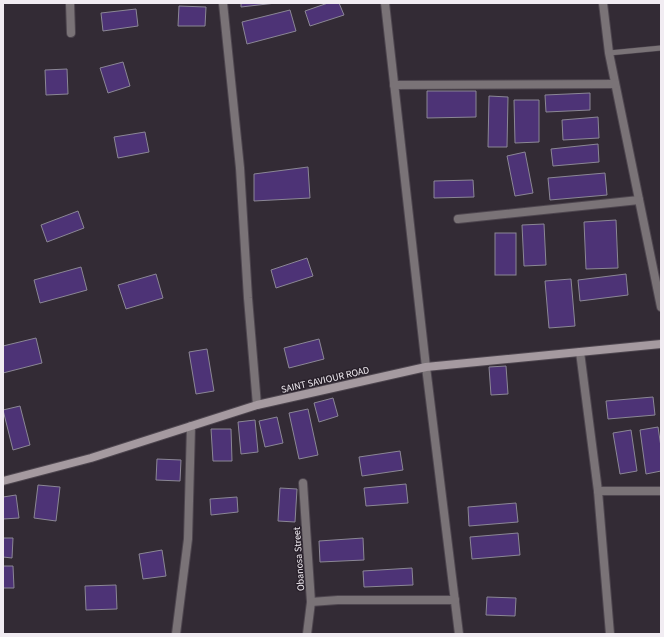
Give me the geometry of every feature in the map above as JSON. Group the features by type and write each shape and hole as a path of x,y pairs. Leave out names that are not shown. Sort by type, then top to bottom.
{"street":[{"path":"70,3 71,33"},
{"path":"223,3 240,168 248,298 257,405"},
{"path":"385,3 426,367 459,634"},
{"path":"603,3 609,53 661,307"},
{"path":"394,85 615,84"},
{"path":"458,219 639,200"},
{"name":"SAINT SAVIOUR ROAD","path":"3,481 91,458 257,405 426,367 661,344"},
{"path":"580,352 598,491 610,634"},
{"path":"176,634 188,539 191,426"},
{"name":"Obanosa Street","path":"304,483 311,602 307,634"},
{"path":"598,491 661,491"},
{"path":"311,602 338,600 455,600"}],"lane":[{"path":"609,53 661,48"}],"building":[{"path":"241,3 276,3 241,7"},
{"path":"328,3 339,3 344,15 310,26 305,11"},
{"path":"179,6 206,7 205,26 178,26"},
{"path":"136,9 138,26 103,31 101,13"},
{"path":"290,10 296,31 247,44 242,22"},
{"path":"123,62 130,86 108,93 100,68"},
{"path":"67,69 68,94 46,95 45,70"},
{"path":"427,91 476,91 476,117 427,118"},
{"path":"590,93 590,110 546,112 545,95"},
{"path":"489,96 508,97 507,147 488,147"},
{"path":"514,100 539,100 539,142 515,143"},
{"path":"598,117 599,138 563,140 562,120"},
{"path":"145,132 149,152 118,158 114,137"},
{"path":"598,144 599,162 553,166 551,149"},
{"path":"525,152 533,193 515,196 507,156"},
{"path":"308,167 310,198 254,201 254,174"},
{"path":"605,173 607,195 550,200 548,178"},
{"path":"473,180 474,197 434,198 434,181"},
{"path":"78,211 84,228 47,242 41,225"},
{"path":"616,220 618,268 586,269 584,222"},
{"path":"544,224 546,265 524,266 522,225"},
{"path":"495,233 516,233 516,275 495,275"},
{"path":"307,258 313,276 276,288 271,270"},
{"path":"81,267 87,290 40,303 34,280"},
{"path":"156,274 163,298 126,309 118,285"},
{"path":"626,274 628,295 580,301 578,280"},
{"path":"571,279 575,326 549,328 545,281"},
{"path":"36,338 42,363 3,373 3,346"},
{"path":"319,339 324,359 289,368 284,348"},
{"path":"207,349 214,391 196,394 189,352"},
{"path":"506,366 508,394 491,395 489,367"},
{"path":"653,397 655,415 608,419 606,401"},
{"path":"333,398 338,416 319,422 314,403"},
{"path":"20,406 30,445 13,450 3,410"},
{"path":"308,409 318,455 299,459 289,413"},
{"path":"277,417 283,443 265,447 259,421"},
{"path":"255,420 258,452 241,454 238,422"},
{"path":"658,427 661,447 661,471 646,474 640,430"},
{"path":"211,429 231,429 232,461 213,461"},
{"path":"631,430 637,471 620,474 613,433"},
{"path":"400,451 403,470 362,476 359,457"},
{"path":"157,459 181,460 180,481 156,480"},
{"path":"406,484 408,503 366,506 364,488"},
{"path":"38,485 60,487 56,521 34,518"},
{"path":"280,488 297,489 295,522 278,521"},
{"path":"16,495 19,518 3,519 3,497"},
{"path":"237,497 238,512 211,515 210,499"},
{"path":"516,503 518,522 469,526 468,507"},
{"path":"518,533 520,555 472,559 470,537"},
{"path":"3,538 13,538 12,558 3,557"},
{"path":"363,538 364,560 320,562 319,541"},
{"path":"162,550 166,576 143,579 139,554"},
{"path":"3,566 13,566 14,588 3,588"},
{"path":"412,568 413,585 364,587 363,571"},
{"path":"116,585 117,609 86,610 85,586"},
{"path":"487,597 516,598 515,616 486,615"}]}
